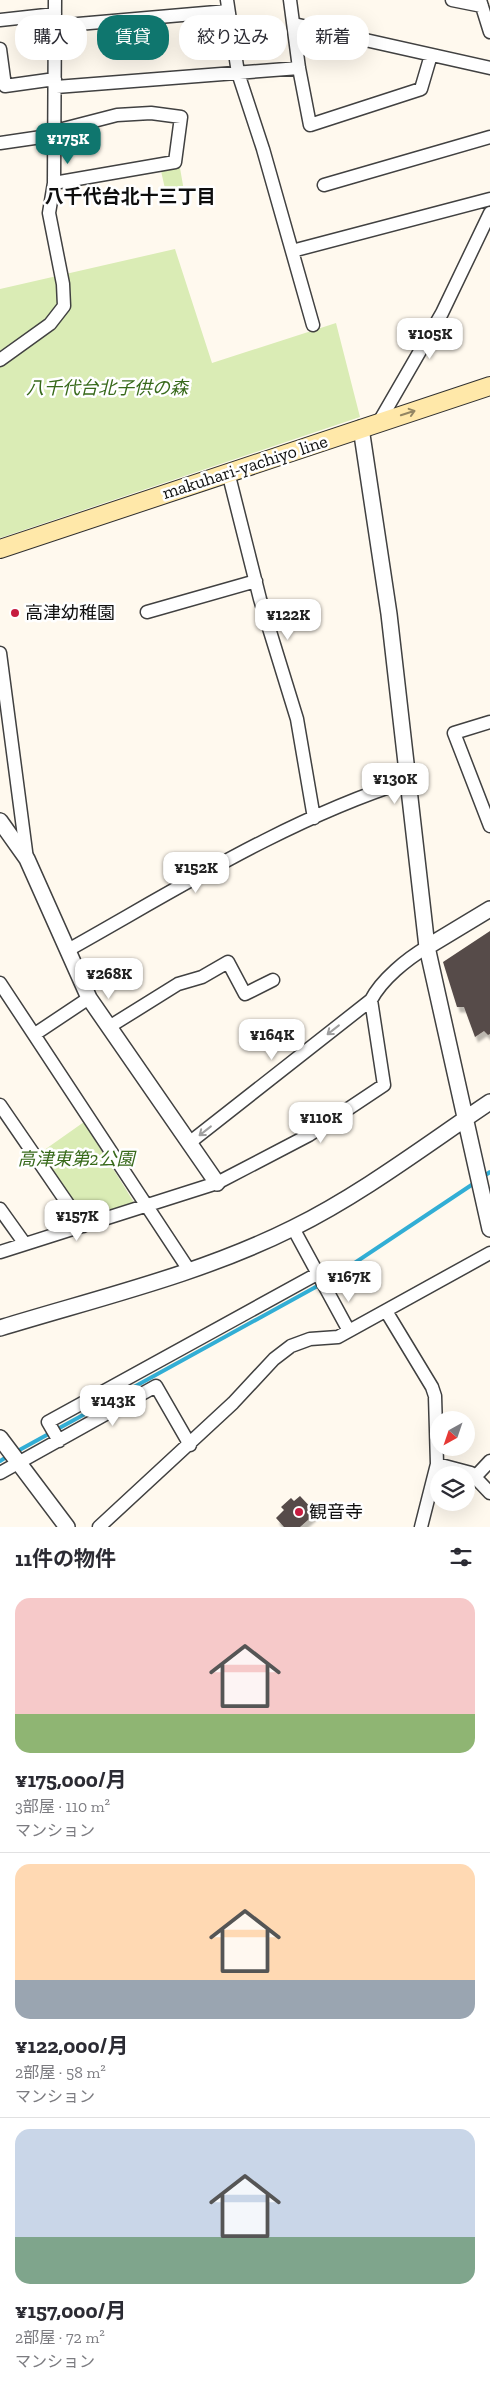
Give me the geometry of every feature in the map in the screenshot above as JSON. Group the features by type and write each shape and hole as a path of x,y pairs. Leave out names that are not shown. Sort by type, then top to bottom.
{"main road":[{"name":"makuhari-yachiyo line","path":"0,549 490,386"}],"street":[{"path":"55,0 55,15"},
{"path":"290,0 299,68 310,125 420,89 431,55"},
{"path":"452,0 482,2 490,32"},
{"path":"87,17 227,5 238,73 263,149 313,326"},
{"path":"0,20 15,20"},
{"path":"294,24 490,68"},
{"path":"0,49 5,86 299,68"},
{"path":"0,360 50,324 64,306 63,284 49,213 54,183 56,60"},
{"path":"0,144 55,133 117,116 151,113 181,117 175,162 54,183"},
{"path":"324,185 490,137"},
{"path":"292,251 490,199"},
{"path":"379,422 442,313 490,213"},
{"path":"362,428 389,614 427,947 490,1229"},
{"path":"228,472 256,581 297,719 314,818"},
{"path":"147,612 256,581"},
{"path":"0,653 27,859"},
{"path":"490,722 454,733 490,826"},
{"path":"68,950 215,868 314,818 407,781"},
{"path":"0,821 27,859 89,998 217,1183"},
{"path":"189,1143 371,1000 376,992 413,955 490,909"},
{"path":"109,1027 178,984 202,977 228,962 245,994 273,980"},
{"path":"0,983 189,1270"},
{"path":"35,1034 89,998"},
{"path":"0,1252 217,1183 309,1135 384,1085 371,1000"},
{"path":"0,1328 189,1270 294,1228 369,1183 490,1102"},
{"path":"0,1105 83,1226"},
{"path":"0,1209 25,1244"},
{"path":"294,1228 320,1281 349,1331"},
{"path":"99,1527 190,1445 274,1359 291,1346 310,1339 338,1337 490,1253"},
{"path":"59,1441 48,1422 320,1281"},
{"path":"386,1311 432,1387 435,1396 438,1464 421,1527"},
{"path":"11,1452 59,1441 156,1386 190,1445"},
{"path":"0,1474 11,1452"},
{"path":"11,1452 67,1527"},
{"path":"490,1461 475,1477 490,1492"},
{"path":"438,1464 445,1466"}],"green space":[{"path":"180,168 184,191 166,193 161,171"},
{"name":"八千代台北子供の森","path":"175,249 212,363 336,323 360,417 0,538 0,289"},
{"name":"高津東第2公園","path":"84,1122 135,1204 86,1219 40,1153"}],"building":[{"path":"490,931 490,1034 488,1035 484,1031 475,1037 464,1007 457,1007 443,962"},
{"name":"観音寺","path":"300,1496 316,1513 300,1527 284,1527 276,1518 284,1510 281,1507 291,1498 294,1501"}],"waterway":[{"path":"481,1178 490,1172"},
{"path":"14,1453 332,1278 476,1182"},
{"path":"0,1461 8,1456"}],"place":[{"name":"高津幼稚園","path":"15,613"},
{"name":"観音寺","path":"299,1512"}],"district":[{"name":"八千代台北十三丁目","path":"130,196"}]}
